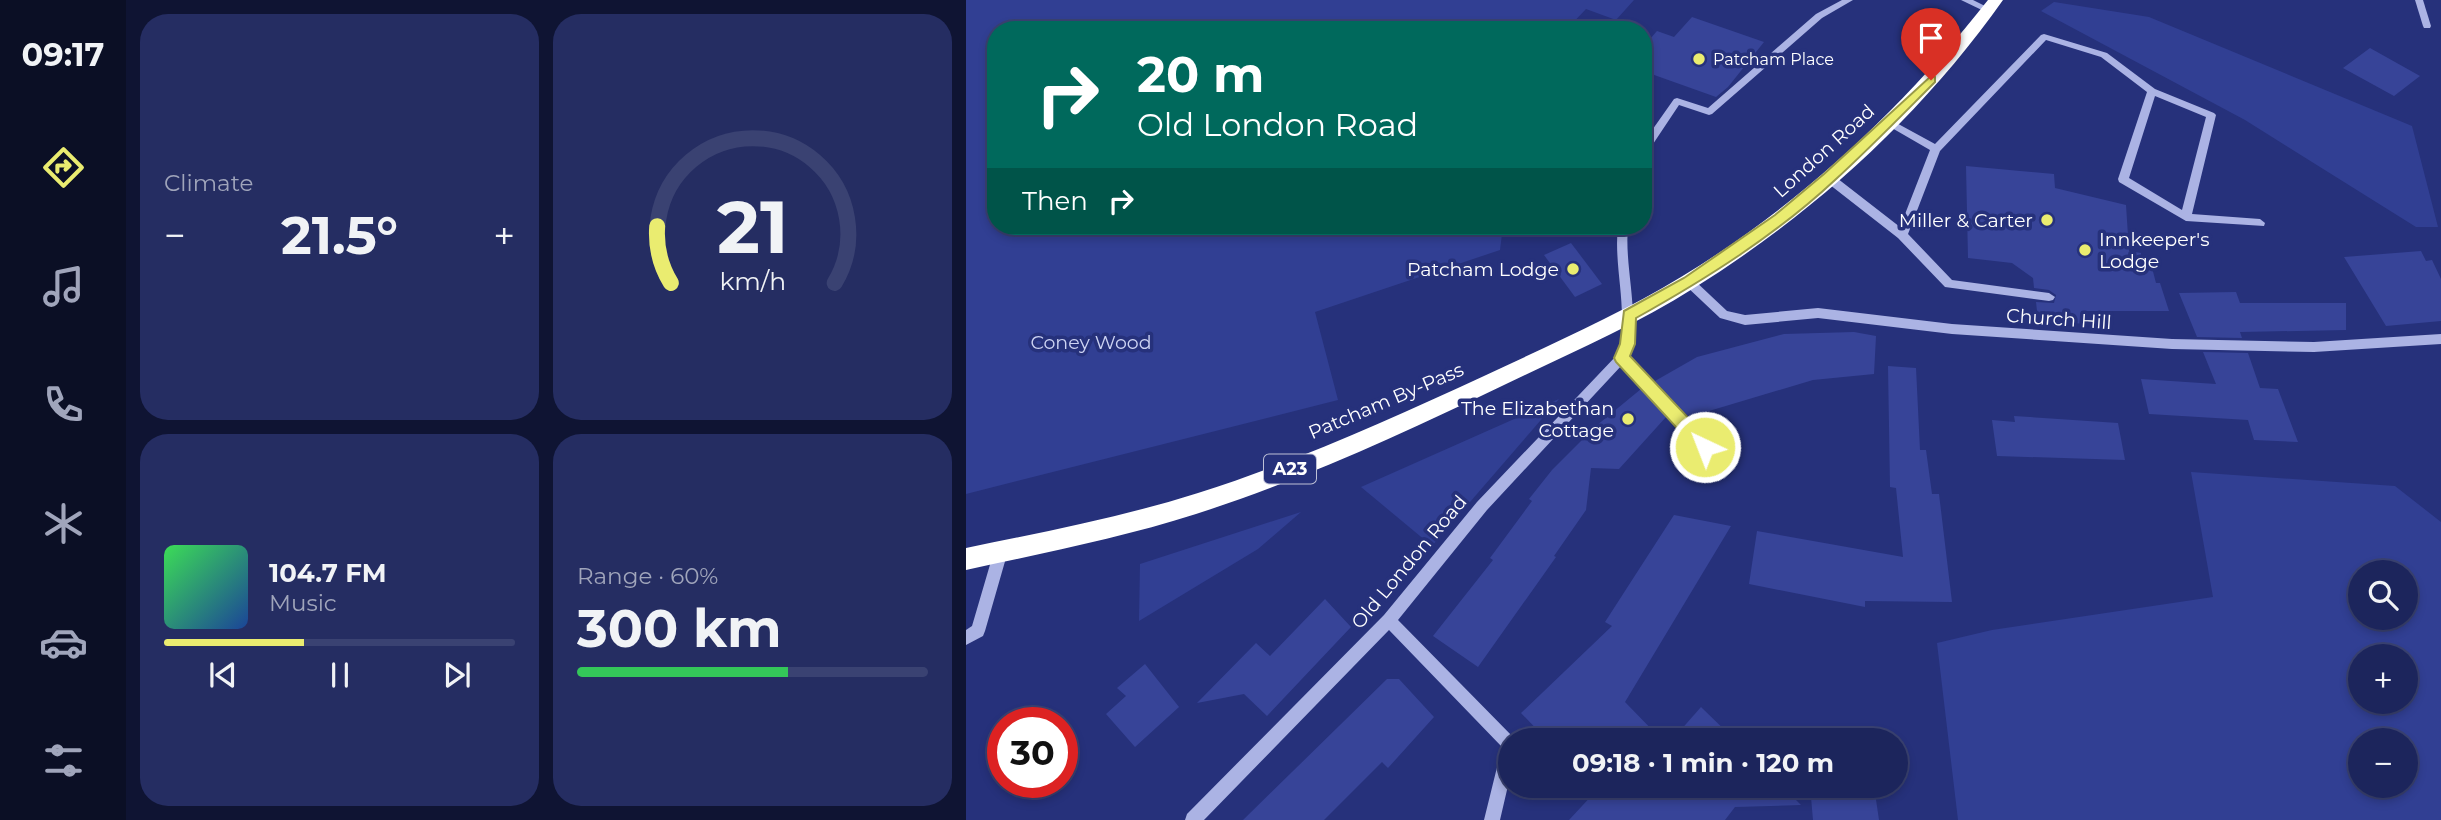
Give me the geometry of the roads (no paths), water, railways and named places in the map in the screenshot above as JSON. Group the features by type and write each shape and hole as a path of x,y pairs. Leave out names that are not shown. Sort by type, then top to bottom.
{"highway":[{"name":"London Road","path":"1689,282 1780,218 1829,178 1931,80 1993,5"},
{"name":"Patcham By-Pass","path":"966,559 1153,516 1227,493 1433,409 1629,315 1689,282"}],"street":[{"path":"1652,138 1677,101 1709,112 1819,16 1849,0"},
{"path":"1965,0 1993,5"},
{"path":"2419,0 2427,26"},
{"path":"1902,235 1936,149 2044,37 2104,55 2152,91 2211,115 2186,217"},
{"path":"2152,91 2123,179 2186,217 2260,223"},
{"path":"1888,122 1936,149"},
{"path":"1829,178 1902,235 1950,284 2049,298"},
{"name":"Church Hill","path":"1689,282 1724,315 1745,320 1818,313 1952,329 2185,345 2314,347 2441,339"},
{"path":"1629,315 1628,344 1622,358 1705,447"},
{"name":"Old London Road","path":"1193,820 1389,620 1482,506 1622,358"},
{"path":"966,638 978,631 1001,551"},
{"path":"1389,620 1498,733"},
{"path":"1492,820 1498,795"}],"lane":[{"path":"1621,235 1619,249 1629,315"}],"place":[{"name":"Patcham Place","path":"1699,59"},
{"name":"Miller & Carter","path":"2047,220"},
{"name":"Innkeeper's Lodge","path":"2085,250"},
{"name":"Patcham Lodge","path":"1573,269"},
{"name":"The Elizabethan Cottage","path":"1628,419"}],"park label":[{"name":"Coney Wood","path":"1091,342"}]}
